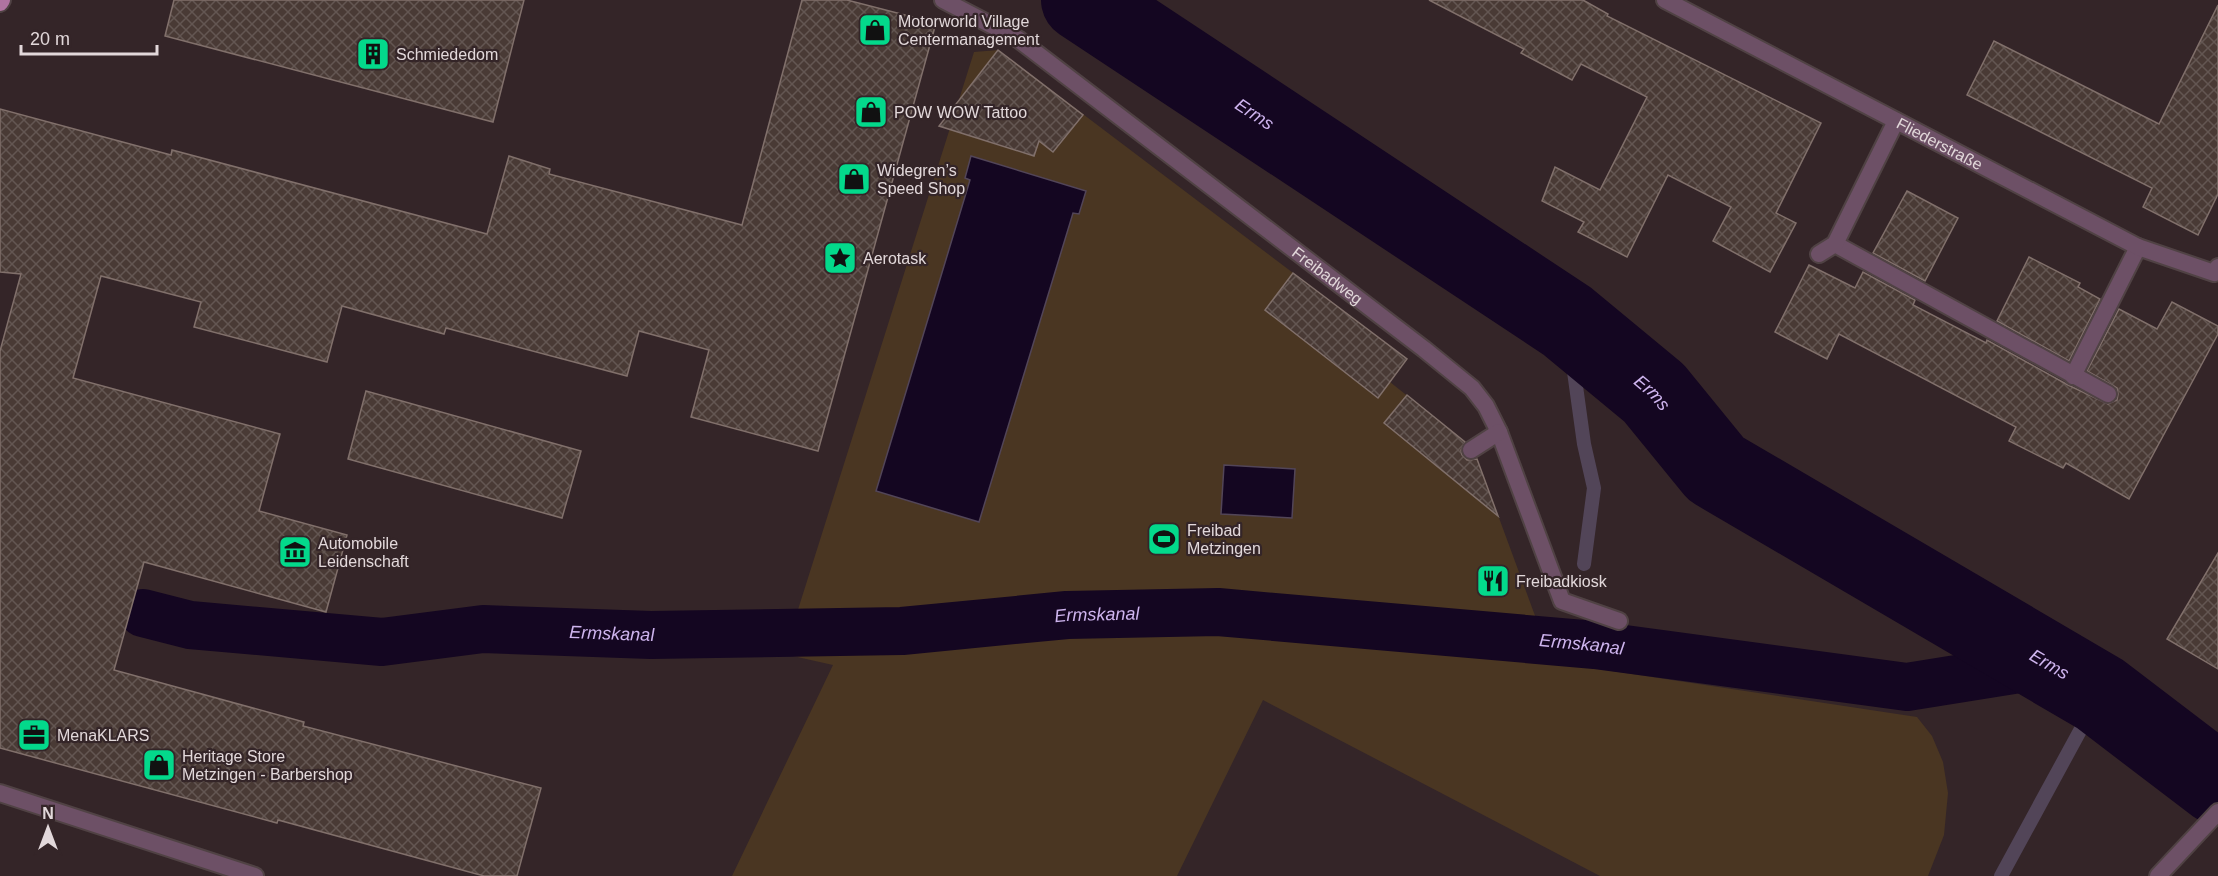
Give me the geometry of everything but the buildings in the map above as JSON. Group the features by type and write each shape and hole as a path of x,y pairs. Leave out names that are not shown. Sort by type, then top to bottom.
{"street":[{"name":"Freibadweg","path":"943,0 1018,39 1472,388 1486,406 1499,432 1562,601 1619,621"},
{"name":"Fliederstraße","path":"1665,0 2138,247 2214,273 2218,267"},
{"path":"1819,254 1835,244 1896,121"},
{"path":"1835,244 2108,394"},
{"path":"2073,376 2138,247"},
{"path":"1471,450 1499,432"},
{"path":"0,793 255,876"},
{"path":"2161,873 2218,812"}],"shaded area":[{"name":"Freibad Metzingen","path":"998,50 1407,359 1390,382 1464,441 1477,458 1552,662 1917,717 1932,736 1943,762 1948,793 1944,835 1928,876 1600,876 1263,700 1177,876 732,876 833,665 784,654 974,52"},
{"path":"971,156 1086,191 1079,214 1073,213 979,522 876,491 970,180 965,178"},
{"path":"1224,465 1295,469 1292,518 1221,514"}],"waterway":[{"name":"Erms","path":"1082,0 1567,321 1654,393 1716,469 2100,694 2218,784"},
{"path":"1567,321 1584,444 1594,488 1584,564"},
{"name":"Ermskanal","path":"143,613 190,625 382,642 483,629 651,635 902,631 1067,615 1218,612 1595,645 1907,687 2050,664"},
{"path":"2001,876 2100,694"}],"place":[{"name":"Motorworld Village Centermanagement","path":"875,30"},
{"name":"Schmiededom","path":"373,54"},
{"name":"POW WOW Tattoo","path":"871,112"},
{"name":"Widegren’s Speed Shop","path":"854,179"},
{"name":"Aerotask","path":"840,258"},
{"name":"Freibad Metzingen","path":"1164,539"},
{"name":"Automobile Leidenschaft","path":"295,552"},
{"name":"Freibadkiosk","path":"1493,581"},
{"name":"MenaKLARS","path":"34,735"},
{"name":"Heritage Store Metzingen - Barbershop","path":"159,765"}]}
